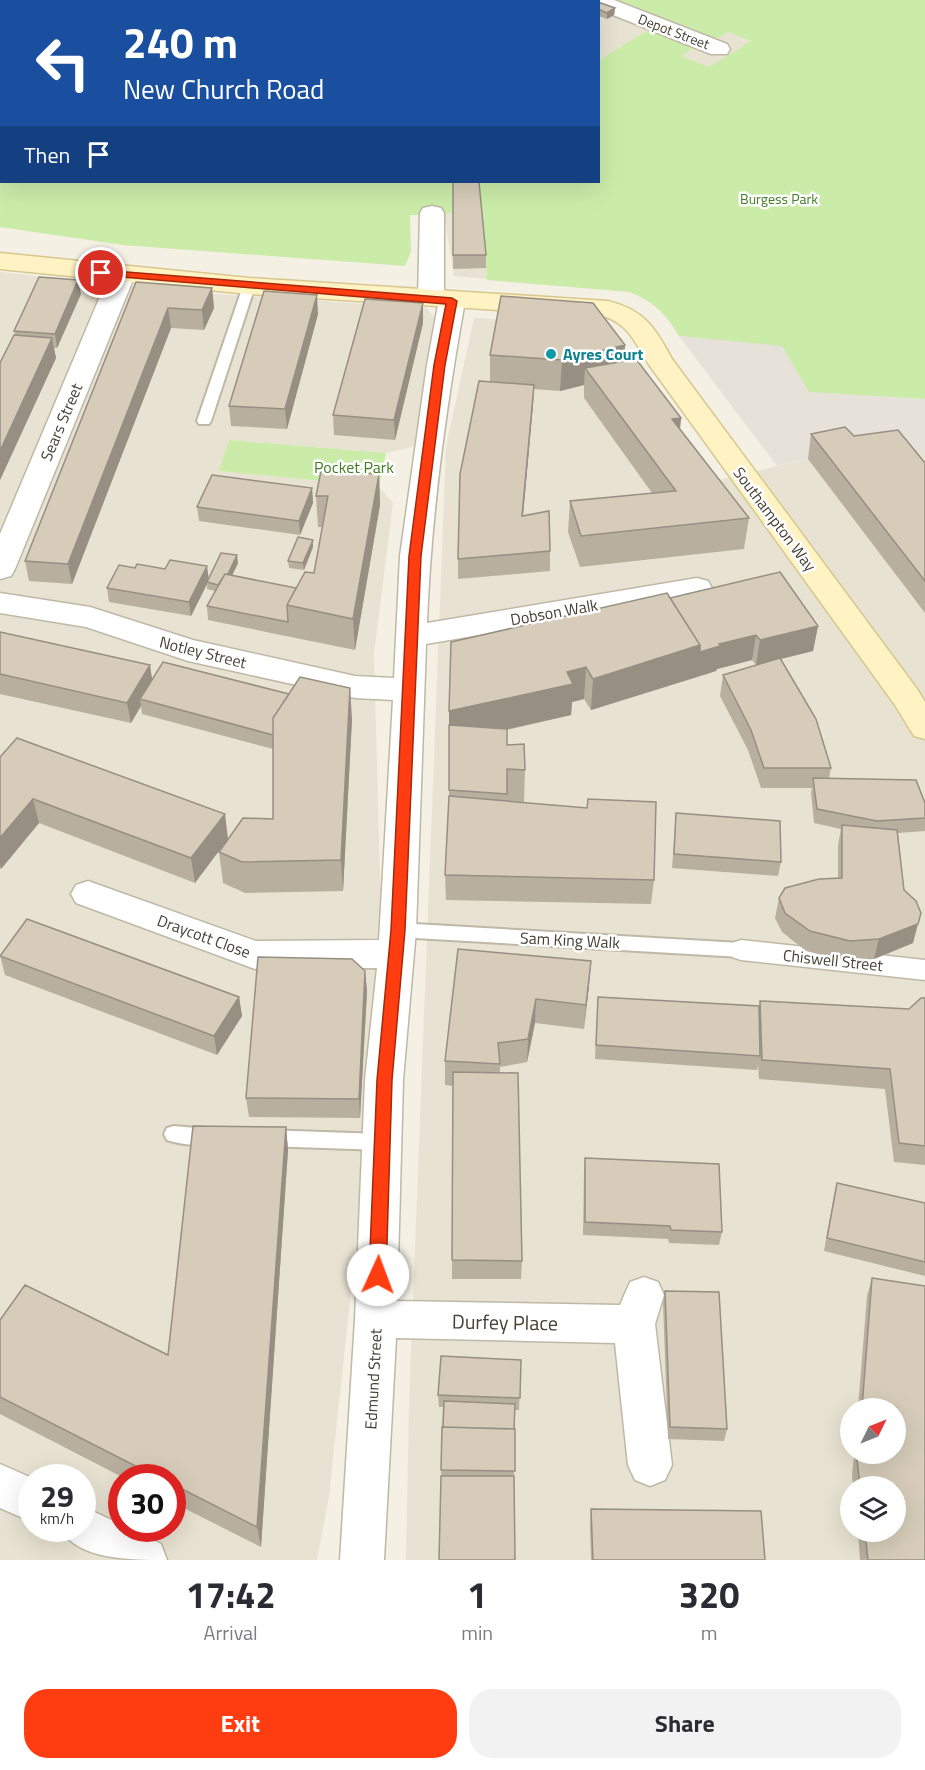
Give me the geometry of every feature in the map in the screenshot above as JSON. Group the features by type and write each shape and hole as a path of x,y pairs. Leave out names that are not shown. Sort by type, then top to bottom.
{"main road":[{"path":"0,261 122,275 441,300"},
{"name":"Southampton Way","path":"441,300 608,309 624,312 645,333 659,360 899,687 925,728"}],"street":[{"name":"Depot Street","path":"600,2 728,43 700,61"},
{"name":"Edmund Street","path":"362,1560 376,1319 382,1142 397,942 415,556 440,365 441,300 432,213"},
{"name":"Sears Street","path":"0,569 122,275"},
{"name":"Dobson Walk","path":"411,636 697,588"},
{"name":"Notley Street","path":"0,603 90,617 188,650 355,687 408,690"},
{"name":"Draycott Close","path":"88,894 255,955 397,942"},
{"name":"Chiswell Street","path":"741,950 925,970"},
{"name":"Durfey Place","path":"376,1319 639,1310 650,1465"},
{"path":"0,1485 18,1494"},
{"path":"96,1535 145,1560"}],"lane":[{"path":"204,421 249,286"},
{"name":"Sam King Walk","path":"397,942 741,950"},
{"path":"174,1134 382,1142"}],"shaded area":[{"path":"600,0 616,0 717,39 728,32 751,41 709,68 680,56 693,47 648,30 600,59"},
{"path":"454,211 486,268 487,279 454,276 444,215"},
{"path":"0,272 200,293 427,308 437,321 416,446 386,453 229,440 220,471 379,487 393,503 374,654 381,915 365,1161 329,1496 317,1560 0,1560"},
{"path":"474,318 601,325 714,481 843,451 925,452 925,1560 406,1560 409,1403 446,447"},
{"path":"679,336 782,345 810,392 925,399 925,452 843,451 777,466"}],"green space":[{"name":"Burgess Park","path":"616,0 925,0 925,399 809,392 782,346 679,336 658,309 629,292 487,280 482,218 454,211 444,215 410,215 411,252 405,266 122,245 0,227 0,183 600,183 600,59 648,30 693,48 681,56 709,67 751,41 728,32 717,39"},
{"name":"Pocket Park","path":"229,440 386,453 379,487 219,471"}],"building":[{"path":"600,3 615,8 607,13 600,10"},
{"path":"453,183 479,183 486,255 453,255"},
{"path":"39,277 78,280 55,334 14,331"},
{"path":"136,282 212,288 202,310 168,308 68,564 25,561"},
{"path":"264,291 317,295 285,409 229,406"},
{"path":"501,296 593,303 625,345 562,360 490,355"},
{"path":"365,299 423,303 394,420 333,415"},
{"path":"14,335 52,338 0,451 0,363"},
{"path":"636,359 681,418 672,419 749,518 581,536 570,501 676,491 585,368"},
{"path":"479,381 534,385 522,516 549,511 550,551 458,559 460,474"},
{"path":"845,427 854,436 898,430 925,463 925,581 811,434"},
{"path":"321,471 379,474 353,619 287,605 305,572 314,573 328,496 316,496"},
{"path":"212,475 312,488 299,521 197,507"},
{"path":"298,537 313,540 303,563 288,561"},
{"path":"221,553 237,555 228,574 225,574 218,585 207,582"},
{"path":"170,560 207,566 189,602 107,588 119,565 135,568 137,564 165,569"},
{"path":"780,572 818,626 760,640 756,635 719,644 720,646 700,652 700,645 670,598"},
{"path":"225,574 296,588 287,605 288,622 207,606"},
{"path":"667,593 700,645 593,679 586,667 567,672 573,684 449,711 451,642"},
{"path":"0,632 150,665 127,703 0,674"},
{"path":"780,658 816,719 831,768 764,768 751,730 723,675"},
{"path":"163,662 289,694 273,718 273,735 140,699"},
{"path":"300,677 350,688 341,860 242,862 219,852 243,818 273,819 273,718"},
{"path":"449,725 507,729 507,745 524,744 525,770 507,769 507,794 449,790"},
{"path":"17,738 225,814 191,858 33,799 0,838 0,757"},
{"path":"813,778 916,780 925,803 925,818 877,821 817,809"},
{"path":"449,796 587,808 588,799 656,802 654,880 445,875"},
{"path":"676,813 780,821 781,862 674,854"},
{"path":"842,825 897,830 904,890 916,901 921,913 918,924 879,939 850,941 810,931 785,913 779,898 785,888 819,879 842,878"},
{"path":"27,919 239,997 214,1036 0,956"},
{"path":"458,949 591,961 586,1005 536,999 528,1039 498,1043 500,1064 445,1061"},
{"path":"258,957 352,959 365,971 359,1099 246,1098"},
{"path":"598,997 759,1006 760,1056 596,1045"},
{"path":"921,998 925,998 925,1146 899,1143 890,1069 762,1060 760,1001 909,1009"},
{"path":"453,1072 518,1073 522,1261 452,1260"},
{"path":"193,1126 286,1127 257,1527 186,1491 186,1464 132,1464 0,1397 0,1320 25,1285 168,1355"},
{"path":"585,1158 719,1164 722,1232 671,1230 670,1226 585,1222"},
{"path":"837,1183 925,1203 925,1262 827,1238"},
{"path":"872,1278 925,1286 925,1560 868,1560 866,1542 906,1542 906,1476 859,1476 858,1464 906,1464 906,1398 863,1398"},
{"path":"665,1291 719,1292 727,1429 670,1427"},
{"path":"441,1356 521,1360 520,1398 438,1395"},
{"path":"444,1401 515,1404 514,1429 443,1427"},
{"path":"442,1427 515,1429 515,1471 441,1470"},
{"path":"441,1476 514,1476 515,1560 439,1560"},
{"path":"591,1509 761,1511 765,1560 593,1560"}],"place":[{"name":"Ayres Court","path":"551,354"}],"route":[{"path":"101,273 452,301 440,365 415,556 398,930 384,1080 378,1275"}]}
